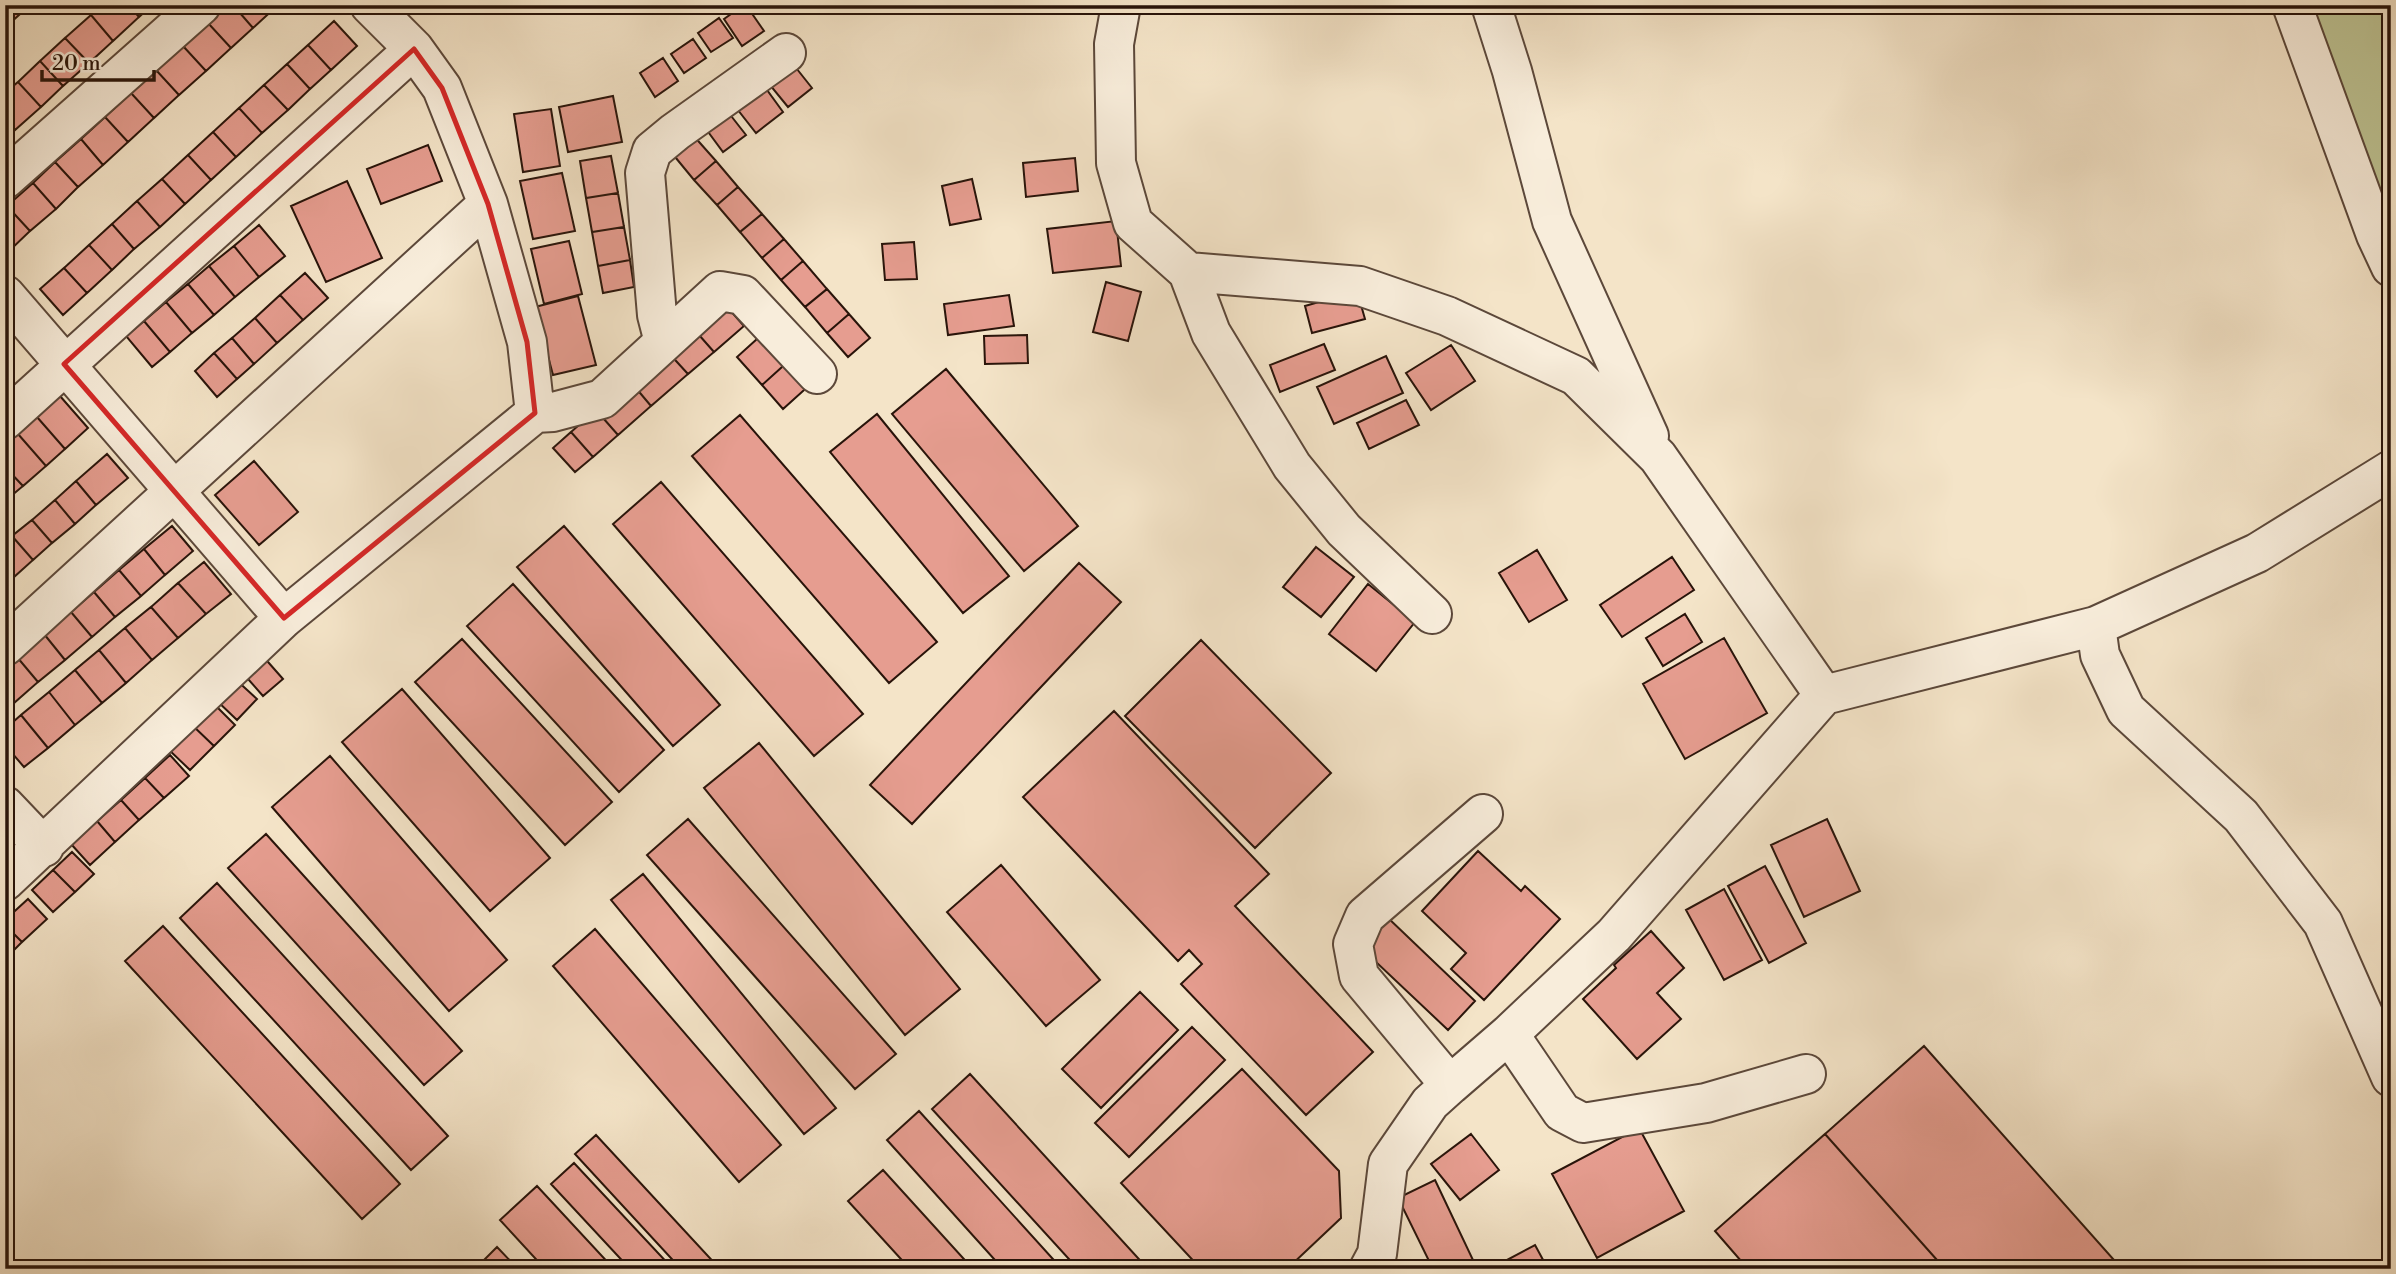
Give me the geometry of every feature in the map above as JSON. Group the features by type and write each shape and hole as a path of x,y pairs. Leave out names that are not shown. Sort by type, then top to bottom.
{"street":[{"path":"5,179 201,5"},
{"path":"370,5 414,49 442,88 488,204 527,341 535,413"},
{"path":"1121,5 1114,44 1116,163 1133,223 1188,272 1212,333 1292,466 1344,530 1432,614"},
{"path":"1491,5 1512,71 1552,221 1658,457"},
{"path":"2292,5 2376,235 2391,267"},
{"path":"5,420 414,49"},
{"path":"664,342 657,315 645,173 652,151 786,53"},
{"path":"5,646 488,204"},
{"path":"1188,272 1360,286 1447,316 1576,376 1658,457 1824,695"},
{"path":"5,881 284,618 535,413 553,412 602,399 720,291 743,295 817,374"},
{"path":"5,295 284,618"},
{"path":"1369,1269 1377,1254 1388,1164 1430,1103 1614,935 1824,695 2096,626 2258,553 2391,470"},
{"path":"2096,626 2100,655 2126,710 2241,816 2323,923 2391,1077"},
{"path":"5,806 44,847"},
{"path":"1450,1086 1359,976 1353,944 1365,916 1483,814"},
{"path":"1508,1034 1562,1112 1583,1124 1706,1103 1806,1074"}],"highlighted area":[{"path":"414,49 442,88 488,204 527,342 535,413 284,618 64,364"}],"green space":[{"path":"2300,5 2391,5 2391,231"}],"building":[{"path":"5,5 30,5 9,24 5,20"},
{"path":"101,5 129,5 139,17 113,41 91,15"},
{"path":"129,5 152,5 139,17"},
{"path":"227,5 233,5 253,28 231,48 208,23"},
{"path":"233,5 278,5 253,28"},
{"path":"744,5 764,31 742,46 724,19"},
{"path":"91,15 113,41 89,63 65,38"},
{"path":"719,18 733,38 711,52 698,33"},
{"path":"334,21 357,46 331,70 308,45"},
{"path":"208,23 231,48 206,71 183,46"},
{"path":"65,38 89,63 63,86 40,61"},
{"path":"693,39 706,58 684,73 671,54"},
{"path":"308,45 331,70 310,89 287,64"},
{"path":"183,46 206,71 179,95 156,70"},
{"path":"663,58 678,81 655,97 640,73"},
{"path":"789,59 812,88 788,107 765,79"},
{"path":"40,61 63,86 41,107 18,82"},
{"path":"287,64 310,89 288,110 264,85"},
{"path":"156,70 179,95 154,118 131,93"},
{"path":"18,82 41,107 15,130 5,119 5,93"},
{"path":"762,83 783,112 756,133 734,105"},
{"path":"264,85 288,110 262,133 239,108"},
{"path":"131,93 154,118 128,142 105,117"},
{"path":"613,96 622,142 568,152 559,107"},
{"path":"239,108 262,133 236,157 213,132"},
{"path":"551,109 560,166 523,172 514,114"},
{"path":"728,112 746,135 723,152 706,129"},
{"path":"105,117 128,142 103,165 81,139"},
{"path":"5,119 15,130 5,139"},
{"path":"213,132 236,157 211,180 188,155"},
{"path":"692,134 716,161 694,180 671,152"},
{"path":"81,139 103,165 78,187 55,162"},
{"path":"428,145 442,181 381,204 367,169"},
{"path":"188,155 211,180 185,204 162,179"},
{"path":"611,156 618,193 586,198 580,161"},
{"path":"1075,158 1078,191 1026,197 1023,163"},
{"path":"716,161 738,187 717,205 694,180"},
{"path":"55,162 78,187 56,209 33,183"},
{"path":"562,173 575,231 533,239 520,181"},
{"path":"162,179 185,204 160,227 137,201"},
{"path":"972,179 981,219 950,225 942,186"},
{"path":"347,181 382,258 326,282 291,206"},
{"path":"33,183 56,209 30,231 7,206"},
{"path":"738,187 762,214 740,232 717,205"},
{"path":"618,193 624,227 592,232 586,198"},
{"path":"137,201 160,227 134,249 112,224"},
{"path":"7,206 30,231 7,253 5,208"},
{"path":"762,214 784,239 762,258 740,232"},
{"path":"1116,221 1121,266 1053,273 1047,229"},
{"path":"112,224 134,249 112,270 89,245"},
{"path":"259,225 285,256 259,277 234,246"},
{"path":"624,227 630,260 598,266 592,232"},
{"path":"784,239 803,261 781,280 762,258"},
{"path":"569,241 582,294 544,304 531,249"},
{"path":"914,242 917,279 885,280 882,244"},
{"path":"89,245 112,270 87,293 64,268"},
{"path":"234,246 259,277 235,297 209,266"},
{"path":"630,260 634,287 603,293 598,266"},
{"path":"803,261 827,289 805,307 781,280"},
{"path":"209,266 235,297 214,315 188,284"},
{"path":"64,268 87,293 63,315 40,289"},
{"path":"305,273 328,298 303,320 280,295"},
{"path":"1106,282 1141,292 1128,341 1093,332"},
{"path":"188,284 214,315 192,333 166,302"},
{"path":"827,289 849,314 827,333 805,307"},
{"path":"1357,291 1365,319 1312,333 1305,306"},
{"path":"280,295 303,320 277,343 255,318"},
{"path":"1009,295 1014,326 948,335 944,304"},
{"path":"578,296 596,365 553,375 535,307"},
{"path":"722,301 744,326 714,352 692,327"},
{"path":"166,302 192,333 170,352 144,321"},
{"path":"849,314 870,338 848,357 827,333"},
{"path":"255,318 277,343 254,364 232,338"},
{"path":"144,321 170,352 152,367 126,336"},
{"path":"692,327 714,352 688,374 666,350"},
{"path":"5,328 14,337 5,345"},
{"path":"767,330 792,358 762,385 737,357"},
{"path":"1027,335 1028,363 985,364 984,336"},
{"path":"232,338 254,364 237,379 214,353"},
{"path":"1324,344 1335,370 1280,392 1270,365"},
{"path":"1451,345 1475,381 1431,410 1406,373"},
{"path":"666,350 688,374 651,406 630,381"},
{"path":"214,353 237,379 217,397 195,371"},
{"path":"1386,356 1403,393 1334,424 1317,387"},
{"path":"792,358 813,382 783,409 762,385"},
{"path":"946,369 1078,526 1024,571 892,414"},
{"path":"630,381 651,406 618,435 596,410"},
{"path":"60,396 88,428 65,449 37,417"},
{"path":"1406,400 1419,425 1369,449 1357,423"},
{"path":"596,410 618,435 593,457 571,432"},
{"path":"877,414 1009,576 963,613 830,452"},
{"path":"740,415 937,642 889,683 692,456"},
{"path":"37,417 65,449 46,466 18,434"},
{"path":"571,432 593,457 575,472 553,448"},
{"path":"18,434 46,466 23,486 5,467 5,445"},
{"path":"107,454 128,478 96,505 76,481"},
{"path":"254,461 298,512 259,545 215,495"},
{"path":"5,467 23,486 5,501"},
{"path":"76,481 96,505 75,524 55,500"},
{"path":"661,482 863,714 814,756 613,524"},
{"path":"55,500 75,524 52,543 32,520"},
{"path":"32,520 52,543 33,560 12,536"},
{"path":"172,526 193,551 165,575 144,549"},
{"path":"564,526 720,705 673,746 517,567"},
{"path":"12,536 33,560 14,577 5,568 5,543"},
{"path":"1316,547 1354,577 1321,617 1283,587"},
{"path":"144,549 165,575 141,596 119,570"},
{"path":"1537,550 1567,600 1529,622 1499,573"},
{"path":"1672,557 1694,590 1622,637 1600,605"},
{"path":"204,562 231,594 206,614 178,583"},
{"path":"1079,563 1121,602 912,824 870,785"},
{"path":"5,568 14,577 5,584"},
{"path":"119,570 141,596 115,617 94,592"},
{"path":"178,583 206,614 178,638 151,607"},
{"path":"513,584 664,750 619,792 467,626"},
{"path":"1368,584 1415,622 1376,671 1329,634"},
{"path":"94,592 115,617 92,637 71,612"},
{"path":"151,607 178,638 152,660 125,628"},
{"path":"71,612 92,637 65,660 44,634"},
{"path":"1685,614 1702,642 1663,666 1646,638"},
{"path":"125,628 152,660 126,683 99,650"},
{"path":"44,634 65,660 38,682 17,657"},
{"path":"1724,638 1767,713 1685,759 1643,684"},
{"path":"462,639 612,802 565,845 415,682"},
{"path":"1201,640 1331,773 1255,848 1125,716"},
{"path":"99,650 126,683 102,703 75,670"},
{"path":"261,654 283,679 263,696 241,671"},
{"path":"17,657 38,682 14,703 5,693 5,667"},
{"path":"75,670 102,703 75,725 49,692"},
{"path":"233,677 257,699 237,720 214,698"},
{"path":"402,689 550,858 490,911 342,742"},
{"path":"49,692 75,725 48,748 21,715"},
{"path":"5,693 14,703 5,710"},
{"path":"212,702 235,725 214,746 191,724"},
{"path":"1114,711 1269,874 1235,906 1373,1052 1306,1115 1181,984 1202,964 1189,950 1178,961 1023,797"},
{"path":"21,715 48,748 24,767 5,745 5,729"},
{"path":"191,724 214,746 190,770 167,748"},
{"path":"759,743 960,989 905,1035 704,788"},
{"path":"170,755 189,776 164,798 145,778"},
{"path":"330,756 507,960 449,1011 272,807"},
{"path":"145,778 164,798 139,820 121,800"},
{"path":"121,800 139,820 115,842 97,821"},
{"path":"688,819 896,1054 855,1089 647,855"},
{"path":"1827,819 1860,891 1804,917 1771,845"},
{"path":"97,821 115,842 90,865 71,844"},
{"path":"266,834 462,1051 424,1085 228,868"},
{"path":"1478,851 1521,891 1525,886 1560,919 1484,1000 1451,969 1466,953 1422,911"},
{"path":"72,852 94,874 75,892 53,870"},
{"path":"1001,865 1100,980 1046,1026 947,912"},
{"path":"1765,866 1806,943 1769,963 1728,886"},
{"path":"53,870 75,892 53,912 32,890"},
{"path":"643,874 836,1108 804,1134 611,900"},
{"path":"217,883 448,1136 411,1170 180,918"},
{"path":"1724,889 1762,960 1724,980 1686,910"},
{"path":"28,899 47,919 22,942 5,925 5,920"},
{"path":"1386,916 1475,1001 1448,1030 1358,945"},
{"path":"5,925 22,942 5,959"},
{"path":"163,926 400,1184 362,1219 125,961"},
{"path":"595,929 781,1145 739,1182 553,966"},
{"path":"1651,931 1684,968 1657,993 1681,1019 1637,1059 1583,999 1616,968 1614,965"},
{"path":"1140,992 1178,1030 1101,1108 1062,1069"},
{"path":"1192,1027 1225,1060 1129,1157 1095,1123"},
{"path":"1924,1046 2122,1269 1945,1269 1825,1134"},
{"path":"1242,1069 1339,1171 1341,1218 1287,1269 1201,1269 1121,1183"},
{"path":"970,1074 1148,1269 1078,1269 932,1109"},
{"path":"919,1111 1062,1269 1003,1269 887,1140"},
{"path":"1639,1128 1684,1211 1597,1258 1552,1174"},
{"path":"1471,1134 1499,1170 1460,1200 1431,1164"},
{"path":"1825,1134 1945,1269 1748,1269 1715,1231"},
{"path":"596,1135 720,1269 681,1269 575,1154"},
{"path":"574,1163 673,1269 630,1269 551,1184"},
{"path":"883,1170 973,1269 910,1269 848,1201"},
{"path":"1435,1180 1473,1260 1456,1269 1433,1269 1398,1198"},
{"path":"537,1186 614,1269 545,1269 500,1220"},
{"path":"1535,1245 1548,1269 1490,1269"},
{"path":"497,1247 518,1269 475,1269"}]}
